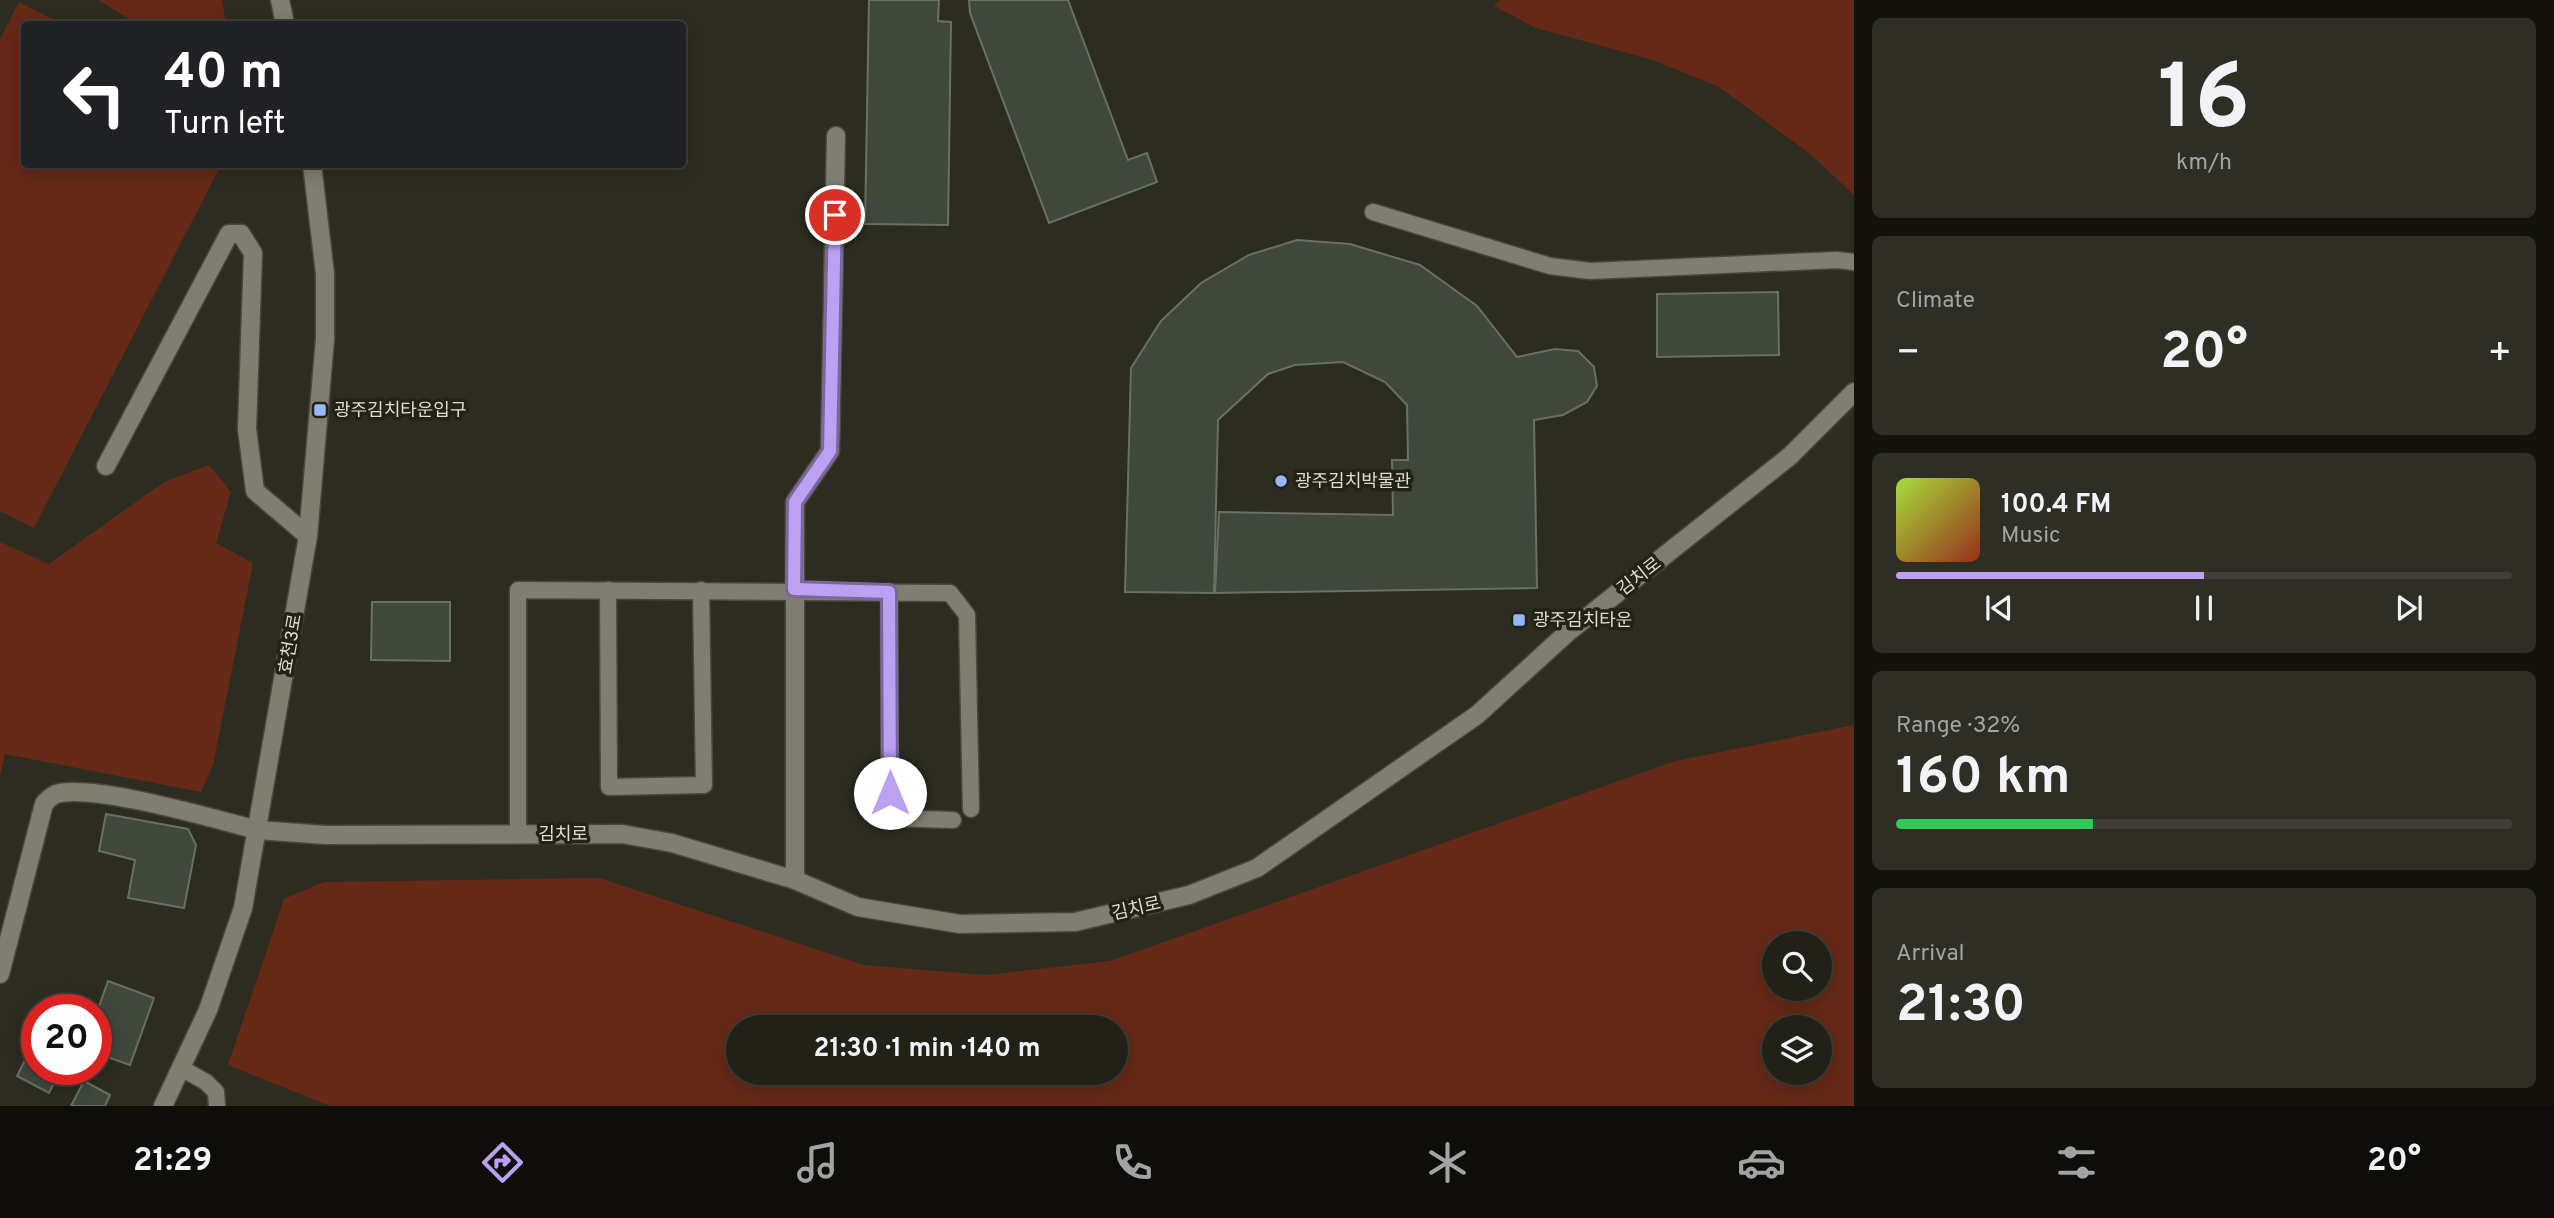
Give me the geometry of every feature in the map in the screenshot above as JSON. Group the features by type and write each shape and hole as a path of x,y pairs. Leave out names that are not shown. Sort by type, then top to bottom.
{"street":[{"path":"280,0 284,21"},
{"path":"795,880 795,502 830,451 836,136"},
{"name":"효천3로","path":"163,1106 208,1010 243,908 308,536 325,339 325,274 312,168"},
{"path":"106,466 229,234 241,234 253,253 247,429 255,491 308,536"},
{"name":"김치로","path":"0,974 44,804 54,794 76,792 141,802 258,831 326,835 622,834 672,844 795,880 871,909 960,924 1076,922 1189,895 1256,868 1477,715 1567,633 1790,456 1854,392"}],"lane":[{"path":"1373,212 1550,266 1590,271 1837,260 1854,262"},
{"path":"518,834 517,590 794,589 950,593 967,615 971,809"},
{"path":"608,590 609,788 704,785 701,590"},
{"path":"889,592 890,818 953,820"},
{"path":"181,1068 206,1082 216,1092 217,1106"}],"shaded area":[{"path":"98,0 222,0 226,21 133,21"},
{"path":"1500,0 1854,0 1854,195 1809,153 1719,87 1653,60 1536,28 1494,6"},
{"path":"19,2 57,21 21,21 21,168 219,168 34,528 0,511 0,39"},
{"path":"209,465 231,492 216,543 253,563 213,765 201,792 5,754 0,776 0,542 49,564 164,482"},
{"path":"1854,725 1854,1106 330,1106 228,1065 284,899 324,882 599,878 864,965 986,975 1110,961 1675,761"}],"building":[{"path":"869,0 939,0 938,21 951,22 948,225 865,224"},
{"path":"969,0 1068,0 1128,160 1147,153 1157,182 1049,223 970,13"},
{"name":"광주김치박물관","path":"1297,240 1350,244 1420,265 1477,306 1517,357 1555,349 1578,351 1594,367 1597,386 1587,402 1563,415 1534,420 1537,588 1215,593 1219,512 1393,515 1392,460 1408,460 1407,405 1385,382 1343,362 1295,365 1268,374 1218,420 1214,593 1125,592 1131,368 1161,321 1201,283 1249,255"},
{"path":"1778,292 1779,355 1657,357 1657,294"},
{"path":"372,602 450,602 450,661 371,660"},
{"path":"106,814 188,829 196,845 184,908 128,898 135,860 99,851"},
{"path":"108,981 154,998 130,1065 112,1059 112,994 103,994"},
{"path":"34,1085 53,1085 49,1093"},
{"path":"82,1085 91,1085 110,1095 105,1106 71,1106"}],"place":[{"name":"광주김치타운입구","path":"320,410"},
{"name":"광주김치박물관","path":"1281,481"},
{"name":"광주김치타운","path":"1519,620"}],"route":[{"path":"835,215 830,451 795,502 794,589 889,592 890,793"}]}
